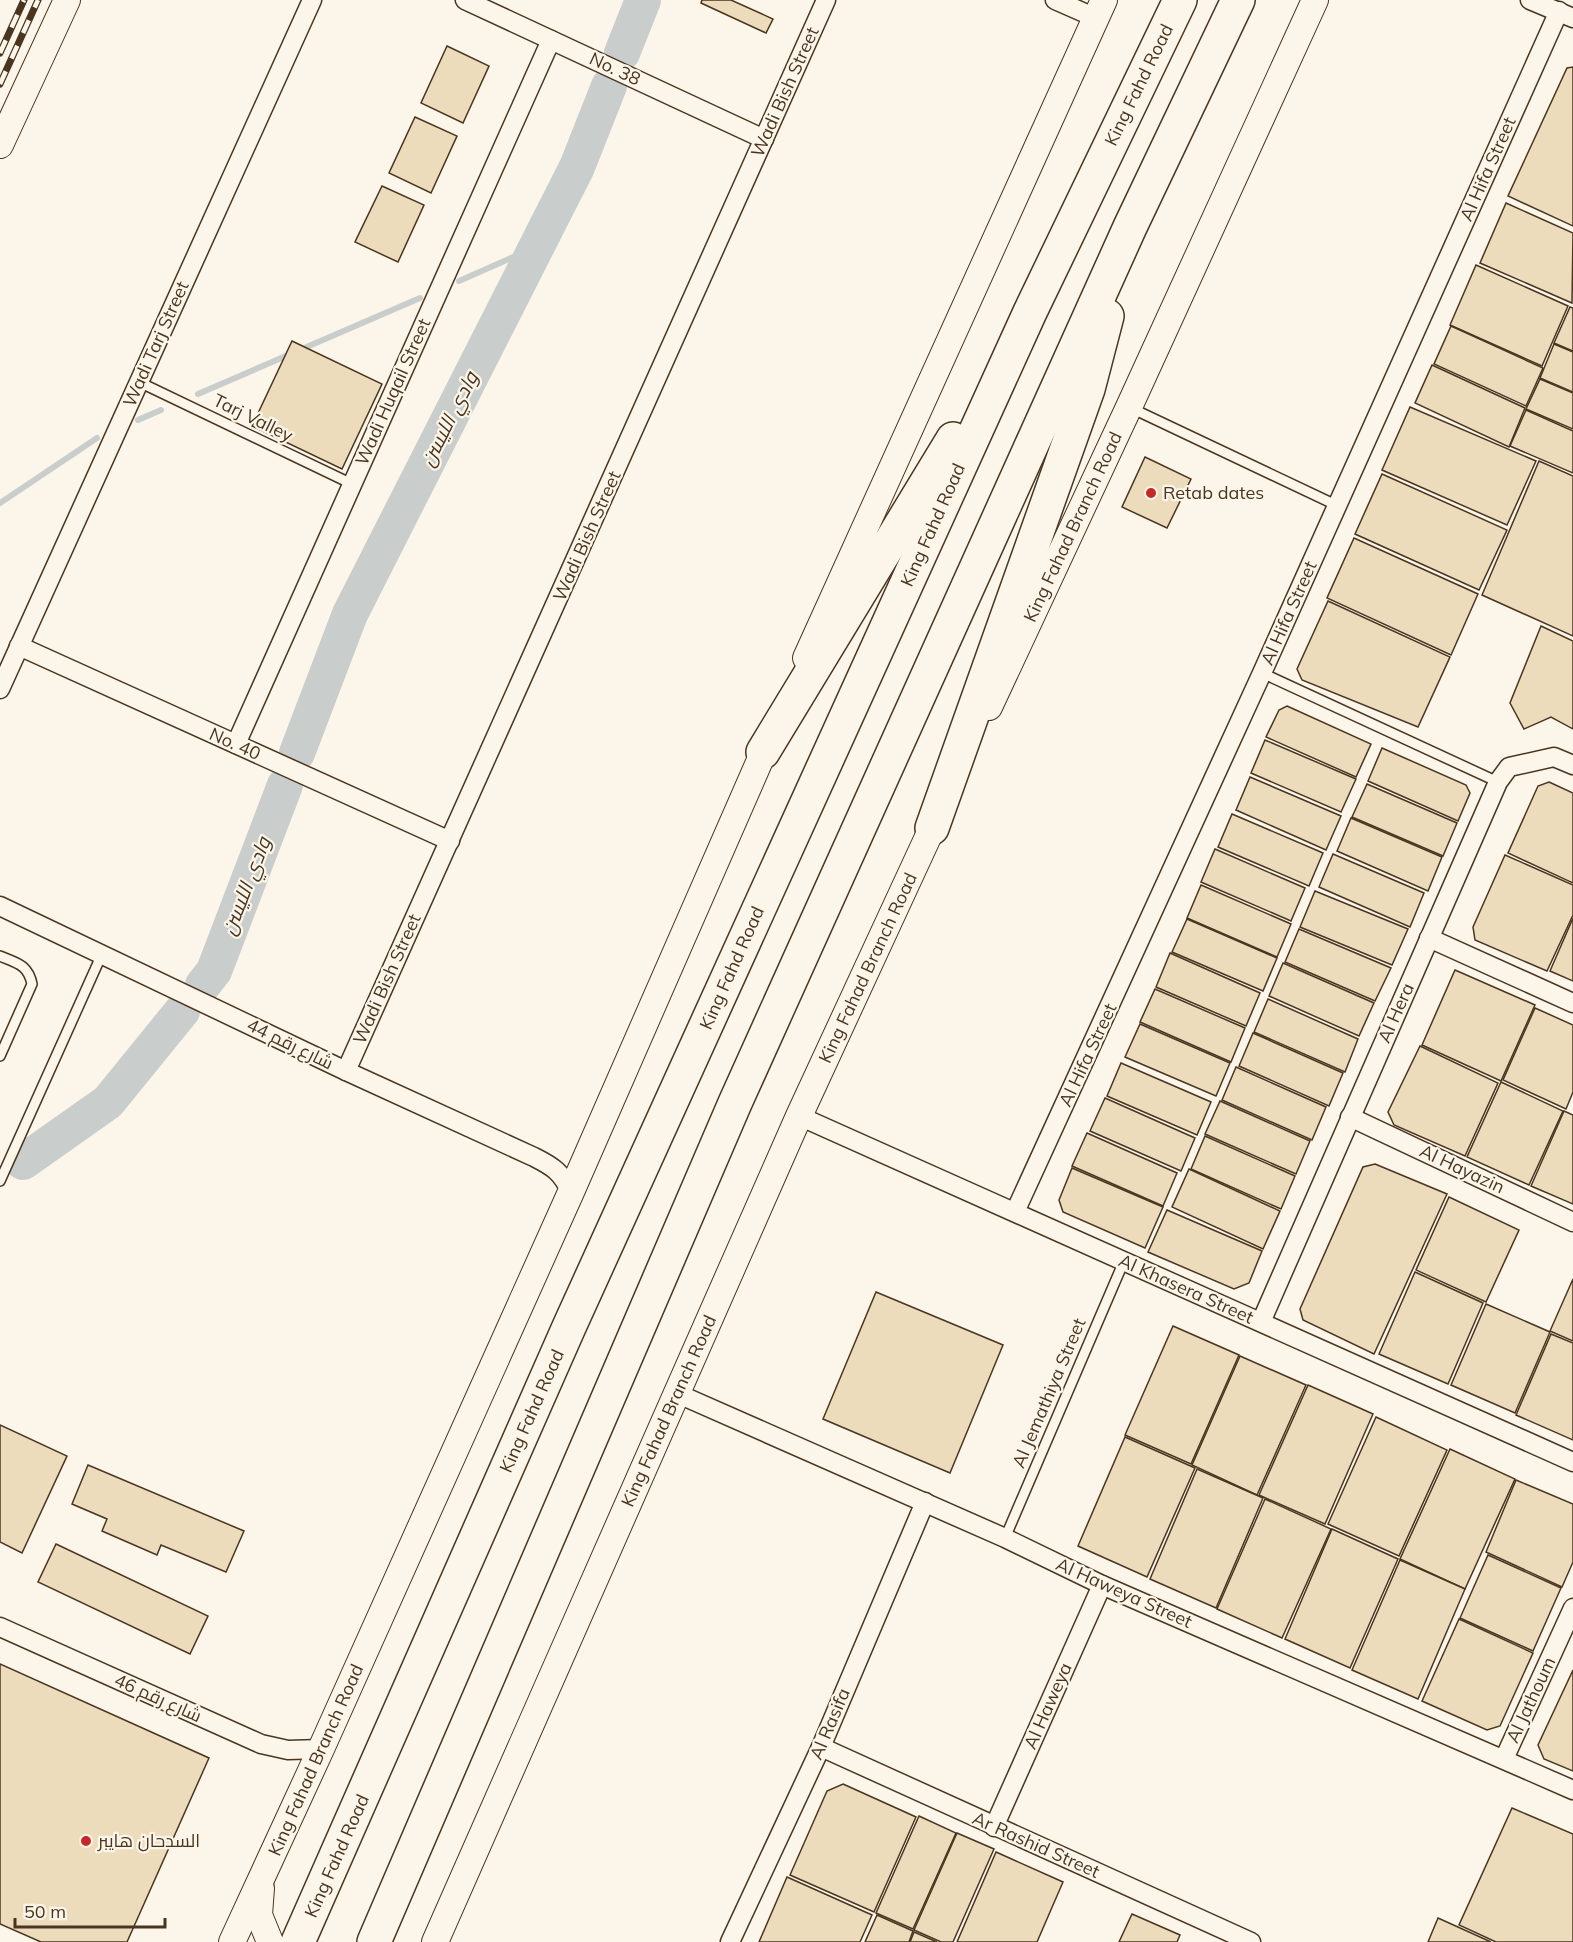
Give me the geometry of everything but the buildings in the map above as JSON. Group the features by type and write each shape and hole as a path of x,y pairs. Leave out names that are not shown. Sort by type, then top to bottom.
{"highway":[{"name":"King Fahd Road","path":"298,1942 569,1327 1030,312 1180,0"},
{"path":"374,1942 735,1103 1130,227 1238,0"},
{"path":"932,828 1088,389 1130,227"},
{"path":"763,752 1030,312"}],"main road":[{"path":"0,145 67,0"},
{"name":"King Fahad Branch Road","path":"435,1942 800,1116 1315,0"},
{"name":"King Fahad Branch Road","path":"232,1942 571,1192 763,752 1100,9"},
{"path":"262,1879 258,1915 270,1942"}],"street":[{"name":"Wadi Tarj Street","path":"0,689 312,0"},
{"name":"No. 38","path":"465,0 764,139"},
{"name":"Wadi Bish Street","path":"346,1071 826,0"},
{"path":"1055,0 1100,9"},
{"path":"1530,0 1566,15"},
{"name":"Al Hifa Street","path":"1016,1212 1338,506 1566,15"},
{"name":"Wadi Huqail Street","path":"236,744 551,40"},
{"name":"No. 40","path":"19,646 450,841"},
{"name":"Al Hera","path":"1261,1322 1498,782 1509,767 1554,757 1573,765"},
{"name":"شارع رقم 44","path":"0,906 552,1167 563,1176 571,1192"},
{"path":"1429,938 1573,1003"},
{"name":"Al Khasera Street","path":"800,1116 1573,1462"},
{"name":"Al Hayazin","path":"1350,1117 1573,1222"},
{"name":"Al Haweya Street","path":"676,1393 1005,1538 1102,1585 1573,1790"},
{"name":"Al Rasifa","path":"730,1942 821,1747 925,1502"},
{"name":"Al Haweya","path":"994,1827 1102,1585"},
{"name":"Al Jathoum","path":"1504,1759 1573,1608"},
{"name":"شارع رقم 46","path":"0,1627 261,1744 288,1750 321,1749"},
{"name":"Ar Rashid Street","path":"821,1747 1251,1942"}],"lane":[{"name":"Tarj Valley","path":"139,382 352,484"},
{"path":"1129,407 1338,506"},
{"path":"1262,673 1498,782"},
{"path":"0,1181 102,954"},
{"path":"0,956 22,966 30,973 32,984 0,1056"},
{"name":"Al Jemathiya Street","path":"1005,1538 1124,1261"}],"waterway":[{"name":"وادي الليسن","path":"622,53 643,0"},
{"name":"وادي الليسن","path":"297,753 350,614 577,167 609,86"},
{"path":"459,281 536,247"},
{"path":"198,394 420,298"},
{"path":"138,420 161,410"},
{"path":"0,503 97,438"},
{"name":"وادي الليسن","path":"203,985 214,971 285,785"},
{"name":"وادي الليسن","path":"23,1162 108,1102 182,1011"}],"railway":[{"path":"0,53 24,0"},
{"path":"0,84 38,0"}],"place":[{"name":"Retab dates","path":"1151,493"},
{"name":"السدحان هايبر","path":"86,1841"}]}
